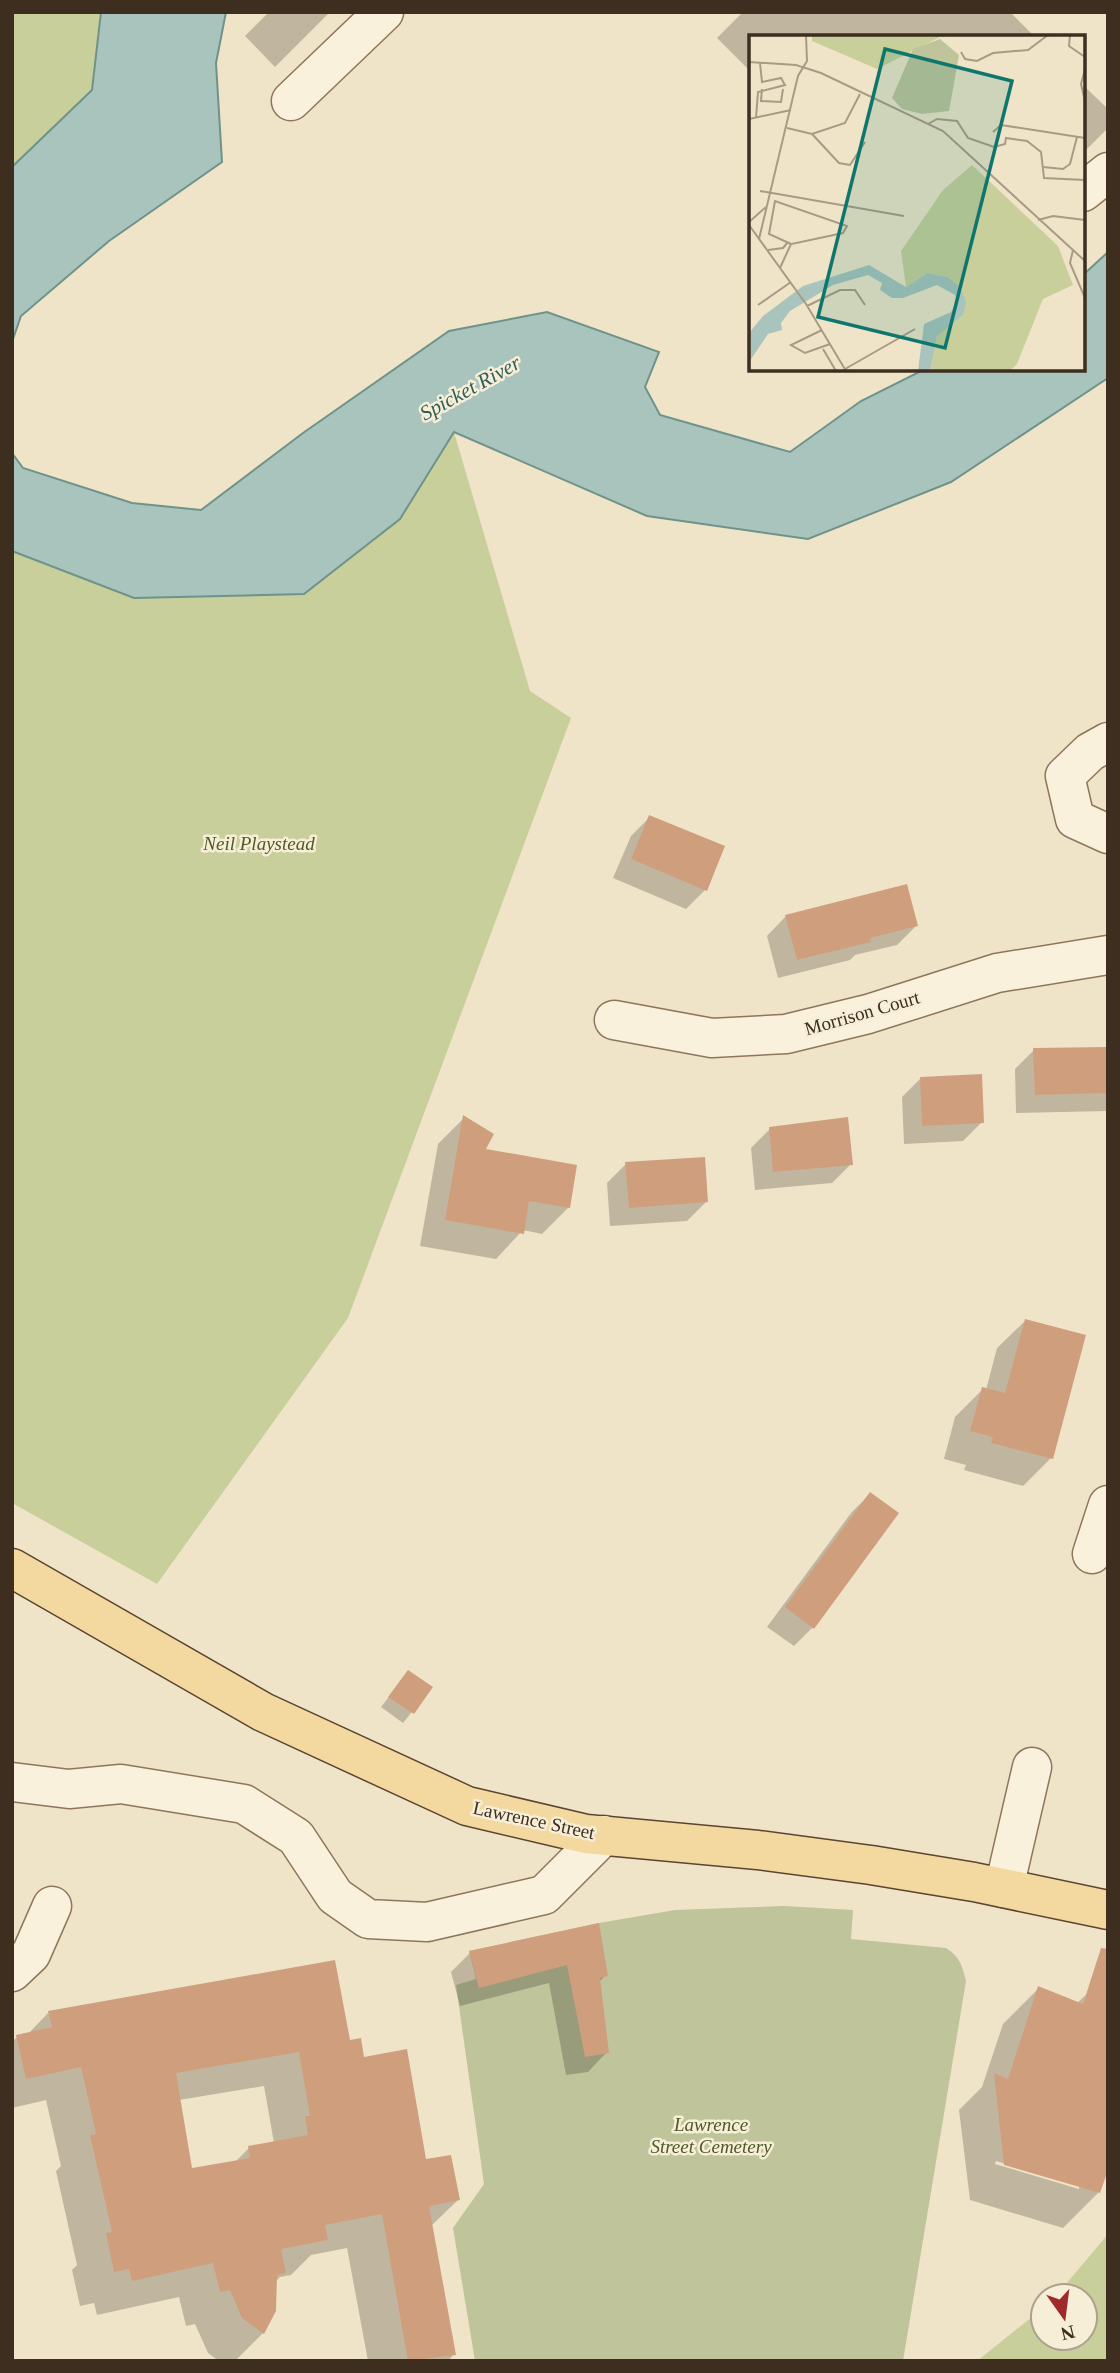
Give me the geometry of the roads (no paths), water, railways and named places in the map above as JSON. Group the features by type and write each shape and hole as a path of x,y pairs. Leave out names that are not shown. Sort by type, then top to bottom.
{"main road":[{"name":"Lawrence Street","path":"12,1568 263,1712 467,1807 586,1834 871,1864 1108,1910"}],"street":[{"path":"291,101 384,12"},
{"path":"1085,190 1108,172"},
{"path":"1108,742 1090,752 1065,776 1075,819 1108,834"},
{"name":"Morrison Court","path":"614,1020 712,1038 786,1034 868,1014 998,973 1108,955"},
{"path":"1092,1554 1108,1505"},
{"path":"1004,1888 1032,1768"},
{"path":"12,1782 69,1789 121,1784 244,1804 296,1837 335,1896 368,1919 427,1922 544,1895 604,1835"},
{"path":"12,1972 31,1954 52,1906"}],"water":[{"path":"101,12 226,12 216,63 222,162 109,241 21,316 12,342 12,167 92,90"},
{"name":"Spicket River","path":"1108,252 1108,378 951,482 808,539 647,516 454,432 400,519 304,594 134,598 12,551 12,453 23,468 132,503 201,510 303,433 449,331 547,312 659,352 645,387 660,415 790,452 861,401 921,371 1085,371 1085,273"}],"park label":[{"name":"Neil Playstead","path":"259,843"},
{"name":"Lawrence Street Cemetery","path":"711,2135"}]}
